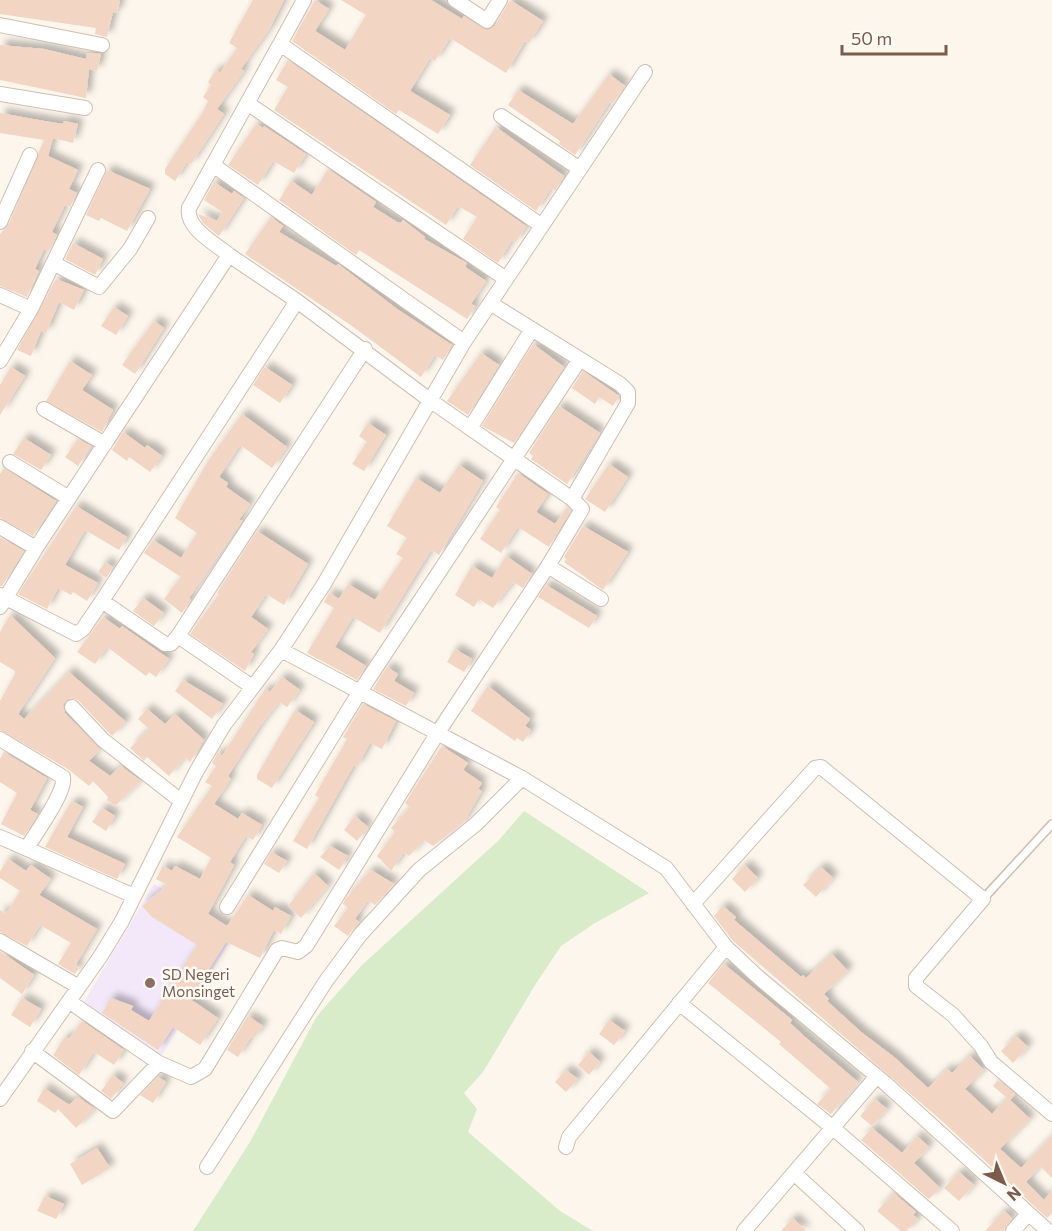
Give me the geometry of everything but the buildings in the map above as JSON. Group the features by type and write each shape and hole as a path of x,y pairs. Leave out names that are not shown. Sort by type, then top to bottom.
{"street":[{"path":"70,1002 159,1063 191,1077 205,1069 277,950 282,948 298,952 306,946 437,735 549,566 582,509 572,499 432,400 365,349 229,255 192,225 188,215 304,0"},
{"path":"455,0 487,21 500,0"},
{"path":"0,25 102,45"},
{"path":"280,44 542,226"},
{"path":"0,1099 100,957 135,896 181,801 224,725 251,686 281,650 324,584 464,342 645,72"},
{"path":"0,94 85,108"},
{"path":"247,104 506,279"},
{"path":"501,116 580,170"},
{"path":"1,218 30,155"},
{"path":"213,165 464,342"},
{"path":"0,361 31,309 98,170"},
{"path":"53,263 99,286 130,249 148,218"},
{"path":"229,255 2,600 76,634 83,629 297,301"},
{"path":"0,295 31,309"},
{"path":"490,303 620,384 630,397 572,499"},
{"path":"471,427 532,329"},
{"path":"102,601 165,644 171,644 365,349"},
{"path":"227,907 359,693 580,359"},
{"path":"44,409 105,444"},
{"path":"10,462 69,498"},
{"path":"0,527 36,548"},
{"path":"549,566 601,599"},
{"path":"178,636 251,686"},
{"path":"281,650 437,735 524,779 666,868 726,947 758,977 877,1076 1048,1231"},
{"path":"72,707 103,740 181,801"},
{"path":"0,739 63,777 64,783 60,793 27,848"},
{"path":"693,904 818,766 983,898 916,978 916,986 953,1015 981,1046 991,1062 1052,1114"},
{"path":"207,1167 326,981 354,942 419,870 476,824 524,779"},
{"path":"0,837 135,896"},
{"path":"0,941 79,987"},
{"path":"566,1147 569,1137 726,947"},
{"path":"679,1003 832,1128 952,1231"},
{"path":"32,1051 113,1111 159,1063"},
{"path":"765,1231 749,1226 877,1076"},
{"path":"794,1173 857,1231"},
{"path":"1013,1231 1028,1214"}],"lane":[{"path":"983,898 1052,824"}],"shaded area":[{"name":"SD Negeri Monsinget","path":"154,884 235,932 159,1060 78,1012"}],"green space":[{"path":"524,811 649,893 595,923 561,946 483,1072 464,1093 477,1109 468,1132 560,1211 593,1231 193,1231 250,1142 317,1016 362,965 498,841"}],"place":[{"name":"SD Negeri Monsinget","path":"150,983"}]}
